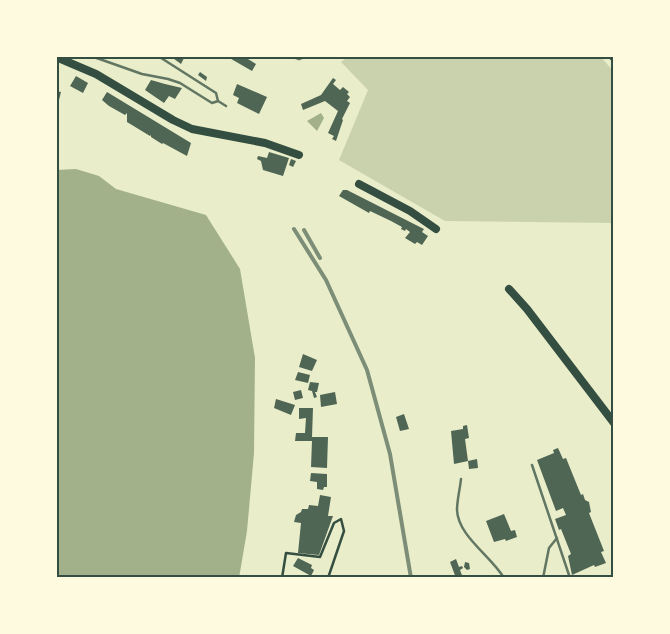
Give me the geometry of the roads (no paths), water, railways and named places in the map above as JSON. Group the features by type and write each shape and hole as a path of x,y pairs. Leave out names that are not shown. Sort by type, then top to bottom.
{"main road":[{"path":"56,57 96,74 173,120 192,129 265,144 298,154"},
{"path":"359,184 410,212 436,230"},
{"path":"509,289 527,309 614,423"}],"lane":[{"path":"91,56 142,74 174,81 191,89 207,101 212,103 218,101"},
{"path":"158,56 216,94 218,101 226,106"},
{"path":"291,56 299,59 307,56"},
{"path":"532,466 570,578"},
{"path":"461,479 457,512 464,531 498,568 504,578"},
{"path":"543,578 548,548 557,538"}],"railway":[{"path":"294,229 326,280 367,370 390,454 411,578"},
{"path":"304,230 320,258"}]}
